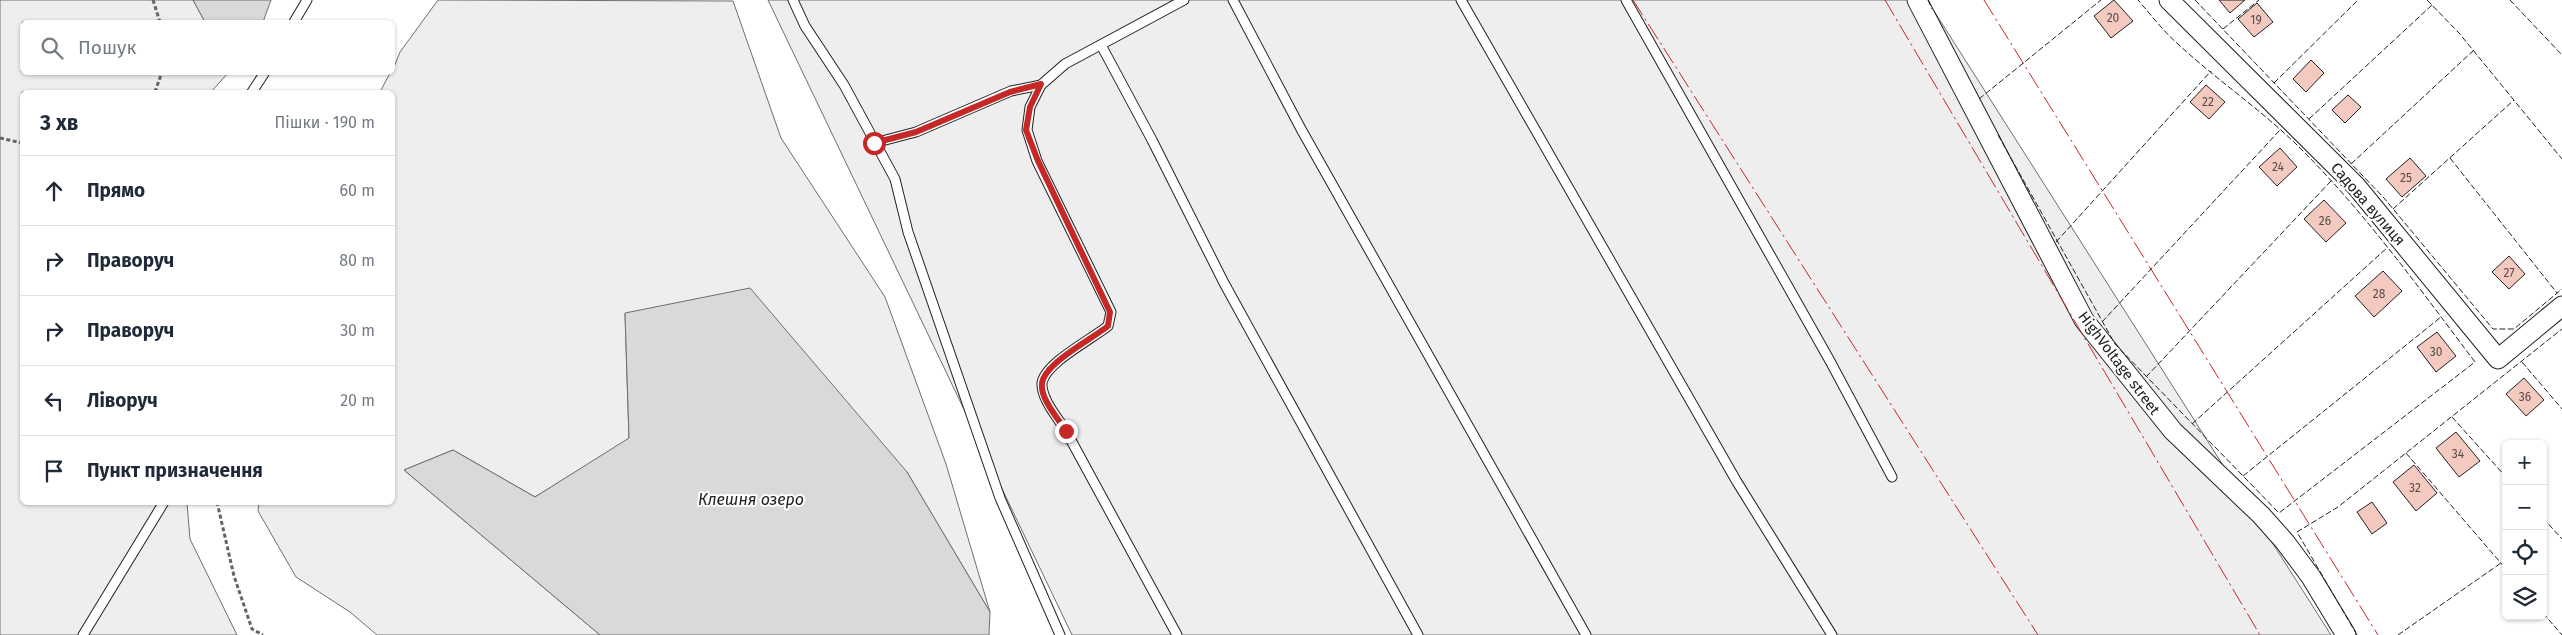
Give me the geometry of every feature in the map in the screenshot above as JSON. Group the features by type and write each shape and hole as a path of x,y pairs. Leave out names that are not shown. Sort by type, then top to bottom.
{"street":[{"name":"HighVoltage street","path":"1916,0 2084,320 2173,431 2262,515 2285,542 2311,577 2346,635"},
{"name":"Садова вулиця","path":"2169,0 2356,186 2498,359 2562,306"}],"lane":[{"path":"295,20 307,0"},
{"path":"793,0 805,26 844,85 895,179 908,232 1000,498 1060,635"},
{"path":"1178,635 1066,431 1048,402 1042,384 1046,373 1054,364 1108,326 1110,312 1038,161 1026,130 1030,107 1041,84 1065,64 1184,0"},
{"path":"1234,0 1301,128 1586,635"},
{"path":"1460,0 1738,482 1832,635"},
{"path":"1626,0 1830,361 1892,477"},
{"path":"1101,45 1152,140 1224,283 1418,635"},
{"path":"253,90 263,75"},
{"path":"874,143 916,132 1010,92 1041,84"},
{"path":"84,635 162,505"}],"path":[{"path":"153,0 159,20"},
{"path":"156,90 161,75"},
{"path":"0,138 20,143"},
{"path":"218,505 240,594 252,629 263,635"}],"shaded area":[{"path":"0,0 193,0 204,20 20,20 20,75 226,75 213,90 20,90 20,505 187,505 190,539 237,635 0,635"},
{"path":"438,0 733,1 781,138 885,297 946,464 990,612 907,472 625,314 629,439 535,497 453,450 404,470 600,635 377,635 350,612 296,577 258,511 259,505 395,505 395,90 381,90 389,75 395,75 395,64 400,52"},
{"path":"768,0 1927,0 2331,635 1072,635"}],"water":[{"path":"193,0 271,0 264,20 204,20"},
{"name":"Клешня озеро","path":"750,288 907,472 990,612 989,635 600,635 404,470 453,450 535,497 629,438 625,313"}],"building":[{"path":"2114,0 2133,21 2111,38 2094,16"},
{"path":"2219,0 2245,0 2230,13"},
{"path":"2257,3 2273,22 2254,37 2238,19"},
{"path":"2311,60 2324,73 2306,92 2293,79"},
{"path":"2206,85 2225,102 2209,119 2190,102"},
{"path":"2348,95 2361,107 2345,123 2332,110"},
{"path":"2280,148 2297,167 2277,186 2259,167"},
{"path":"2410,158 2426,176 2402,197 2386,179"},
{"path":"2324,200 2346,223 2326,242 2304,219"},
{"path":"2509,256 2525,274 2509,289 2492,272"},
{"path":"2383,271 2402,291 2374,317 2355,296"},
{"path":"2437,332 2456,356 2436,372 2417,347"},
{"path":"2524,378 2544,400 2526,416 2506,394"},
{"path":"2456,432 2480,461 2459,477 2436,448"},
{"path":"2414,465 2437,493 2416,511 2393,482"},
{"path":"2372,502 2387,523 2372,534 2357,512"}],"fence":[{"path":"1928,0 1932,9"},
{"path":"1979,99 2101,0"},
{"path":"1998,135 2115,344 2279,513 2475,362 2390,250 2322,170 2283,132 2173,40 2138,0"},
{"path":"2195,0 2384,198 2493,329 2514,329 2562,289"},
{"path":"2223,29 2259,0"},
{"path":"2274,83 2358,0"},
{"path":"2427,0 2459,33 2562,159"},
{"path":"2510,0 2562,55"},
{"path":"2309,119 2432,5"},
{"path":"2351,164 2474,50"},
{"path":"2056,242 2211,71"},
{"path":"2393,209 2514,100"},
{"path":"2102,322 2280,130"},
{"path":"2450,158 2557,293"},
{"path":"2146,377 2331,181"},
{"path":"2192,424 2388,247"},
{"path":"2243,476 2441,317"},
{"path":"2357,635 2297,532 2338,507 2562,329"},
{"path":"2522,362 2562,409"},
{"path":"2452,417 2502,473"},
{"path":"2406,453 2502,564"},
{"path":"2547,522 2562,539"},
{"path":"2398,635 2501,563"},
{"path":"2547,618 2562,635"}],"power":[{"path":"1633,0 2038,635"},
{"path":"1885,0 2260,635"},
{"path":"1984,0 2378,635"}],"route":[{"path":"874,143 916,132 1010,92 1041,84 1030,107 1026,130 1077,246 1100,287 1110,312 1108,326 1054,364 1046,373 1042,384 1048,402 1066,431"}]}
